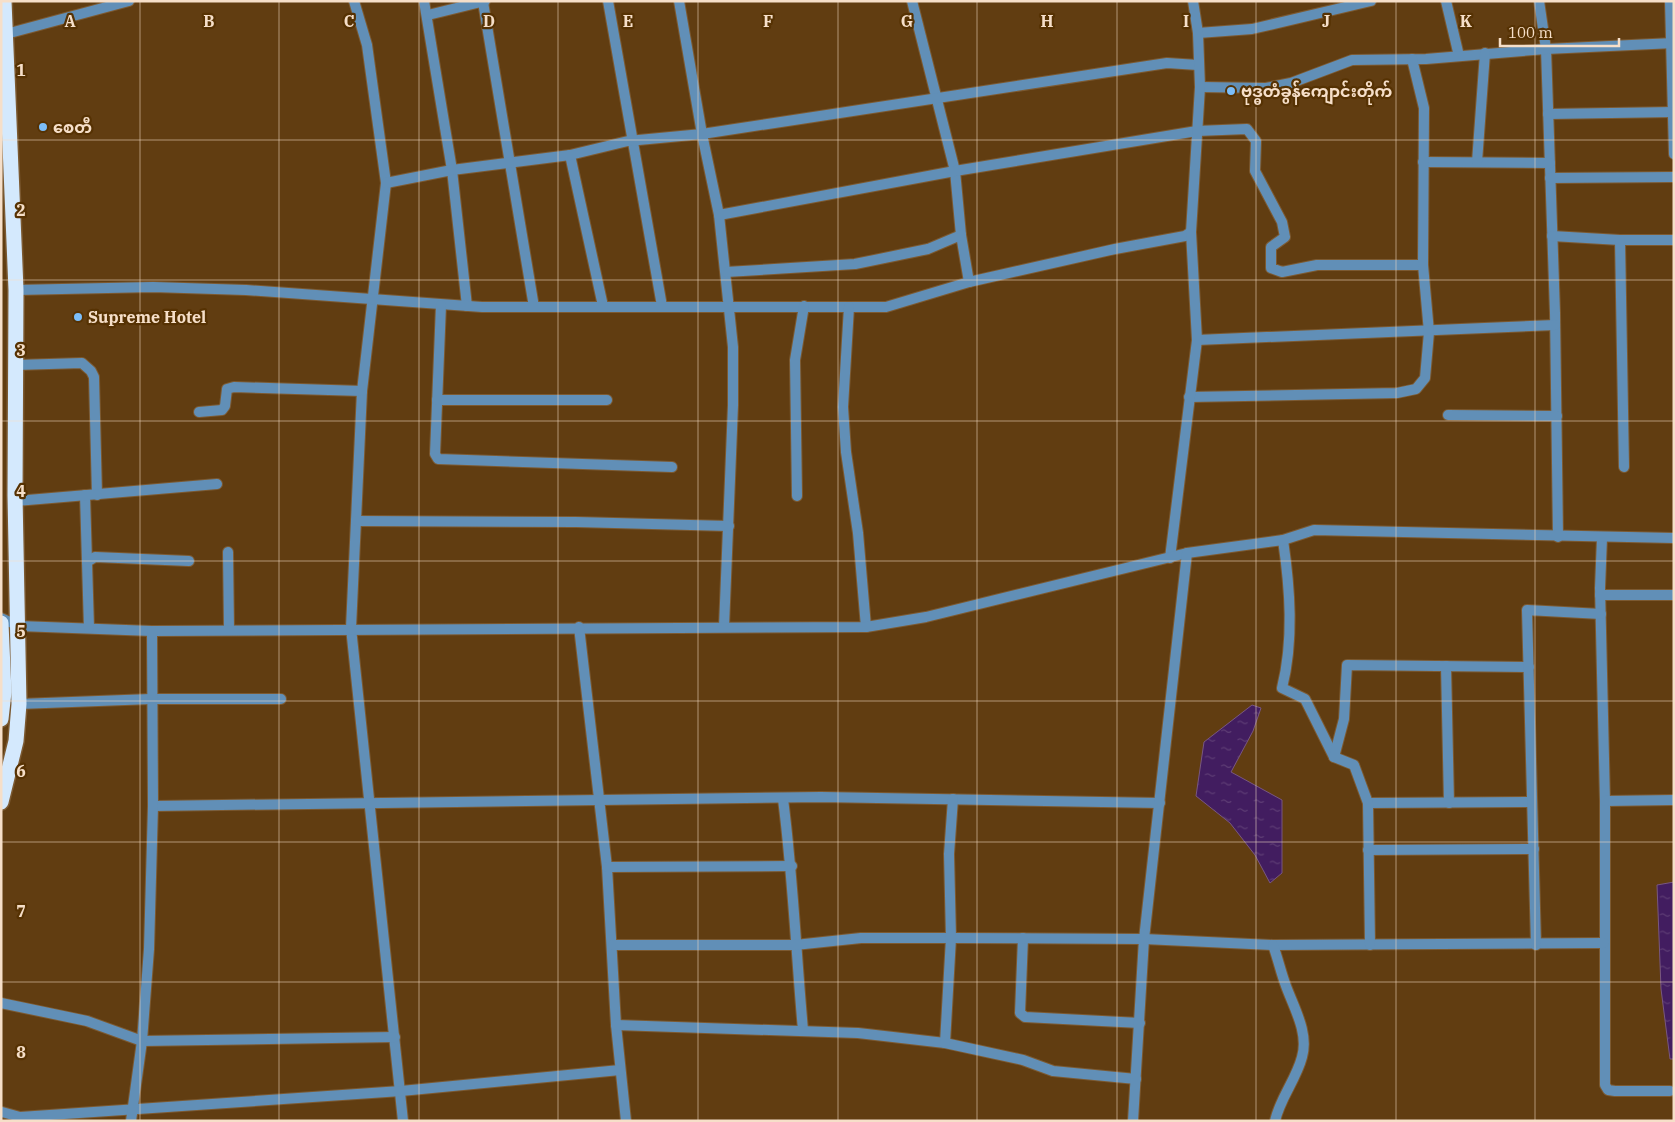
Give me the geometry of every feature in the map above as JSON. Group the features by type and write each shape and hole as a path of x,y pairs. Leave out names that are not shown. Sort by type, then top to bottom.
{"highway":[{"path":"1,802 16,741 19,704 16,501 16,290 4,1"},
{"path":"1,623 4,692 1,719"}],"street":[{"path":"4,33 129,1"},
{"path":"354,1 367,45 386,183 362,391 351,628 403,1121"},
{"path":"424,1 428,15 452,170 467,306"},
{"path":"608,1 662,306"},
{"path":"679,1 702,134 719,214 734,347 724,627"},
{"path":"912,1 955,171 961,235 969,282"},
{"path":"1170,558 1197,340 1191,232 1200,87 1198,33 1193,1"},
{"path":"1198,33 1252,29 1371,1"},
{"path":"1446,1 1459,56"},
{"path":"1539,1 1546,49 1555,325 1558,537"},
{"path":"1670,1 1674,154"},
{"path":"428,15 484,2 512,162 534,307"},
{"path":"1200,87 1266,88 1291,83 1352,60 1412,59 1546,49 1672,43"},
{"path":"1477,162 1485,53"},
{"path":"1189,397 1378,393 1416,389 1424,378 1429,332 1422,265 1424,108 1412,59"},
{"path":"386,183 452,170 570,155 633,141 702,134 1167,63 1198,65"},
{"path":"1548,114 1673,112"},
{"path":"719,214 955,171 1197,131 1247,129 1256,141 1255,171 1282,222 1285,237 1271,247 1271,268 1282,272 1317,265 1422,265"},
{"path":"570,155 603,306"},
{"path":"1423,162 1550,163"},
{"path":"1550,178 1674,177"},
{"path":"16,290 162,288 246,290 371,301 467,306 886,307 969,282 1115,249 1185,236 1191,232"},
{"path":"726,272 856,264 928,249 961,235"},
{"path":"1552,236 1620,240 1674,240"},
{"path":"1620,240 1624,468"},
{"path":"441,305 435,454 438,459 672,467"},
{"path":"797,496 795,360 804,306"},
{"path":"849,307 842,407 846,452 858,533 866,627"},
{"path":"1197,340 1429,332 1555,325"},
{"path":"16,365 82,364 91,371 94,377 98,495"},
{"path":"199,412 222,410 225,406 227,389 234,387 362,391"},
{"path":"437,400 570,402 608,400"},
{"path":"1448,415 1556,416"},
{"path":"16,501 217,484"},
{"path":"85,495 89,628"},
{"path":"356,521 576,522 729,526"},
{"path":"1,618 19,626 152,631 351,628 866,627 926,617 1187,553 1283,540 1314,530 1602,538 1674,538"},
{"path":"1602,538 1600,614 1605,801 1605,1085 1608,1090 1615,1091 1670,1091"},
{"path":"1283,540 1288,578 1289,661 1282,688 1305,700 1334,757 1354,765 1368,803 1370,944"},
{"path":"228,552 229,630"},
{"path":"1132,1121 1140,1023 1144,939 1187,553"},
{"path":"87,562 95,557 189,561"},
{"path":"1600,595 1674,595"},
{"path":"1536,945 1527,610 1600,614"},
{"path":"579,627 607,867 613,945 616,1025 626,1121"},
{"path":"131,1121 142,1041 149,949 153,806 152,631"},
{"path":"1334,757 1344,719 1347,665 1529,667"},
{"path":"1446,666 1449,803"},
{"path":"19,704 151,699 281,699"},
{"path":"153,806 598,799 953,799 1160,802"},
{"path":"783,799 792,866 795,945 803,1030"},
{"path":"945,1043 952,938 949,854 953,799"},
{"path":"1605,801 1674,800"},
{"path":"1368,803 1532,802"},
{"path":"1368,850 1534,849"},
{"path":"607,867 792,866"},
{"path":"613,945 795,945 861,938 1144,939 1273,945 1604,944"},
{"path":"1023,938 1020,1013 1024,1017 1140,1023"},
{"path":"1273,945 1286,986 1299,1017 1303,1046 1302,1057 1278,1108 1275,1121"},
{"path":"1,1003 87,1021 142,1041 395,1037"},
{"path":"616,1025 858,1033 945,1043 1023,1060 1053,1071 1136,1079"},
{"path":"2,1112 20,1117 401,1091 620,1070"}],"water":[{"path":"1252,705 1261,708 1253,731 1231,772 1282,800 1282,873 1270,883 1255,855 1230,823 1196,796 1204,742"},
{"path":"1674,882 1674,1059 1670,1059 1661,989 1657,885"}],"place":[{"name":"ဗုဒ္ဓတံခွန်ကျောင်းတိုက်","path":"1231,91"},
{"name":"စေတီ","path":"43,127"},
{"name":"Supreme Hotel","path":"78,317"}]}
